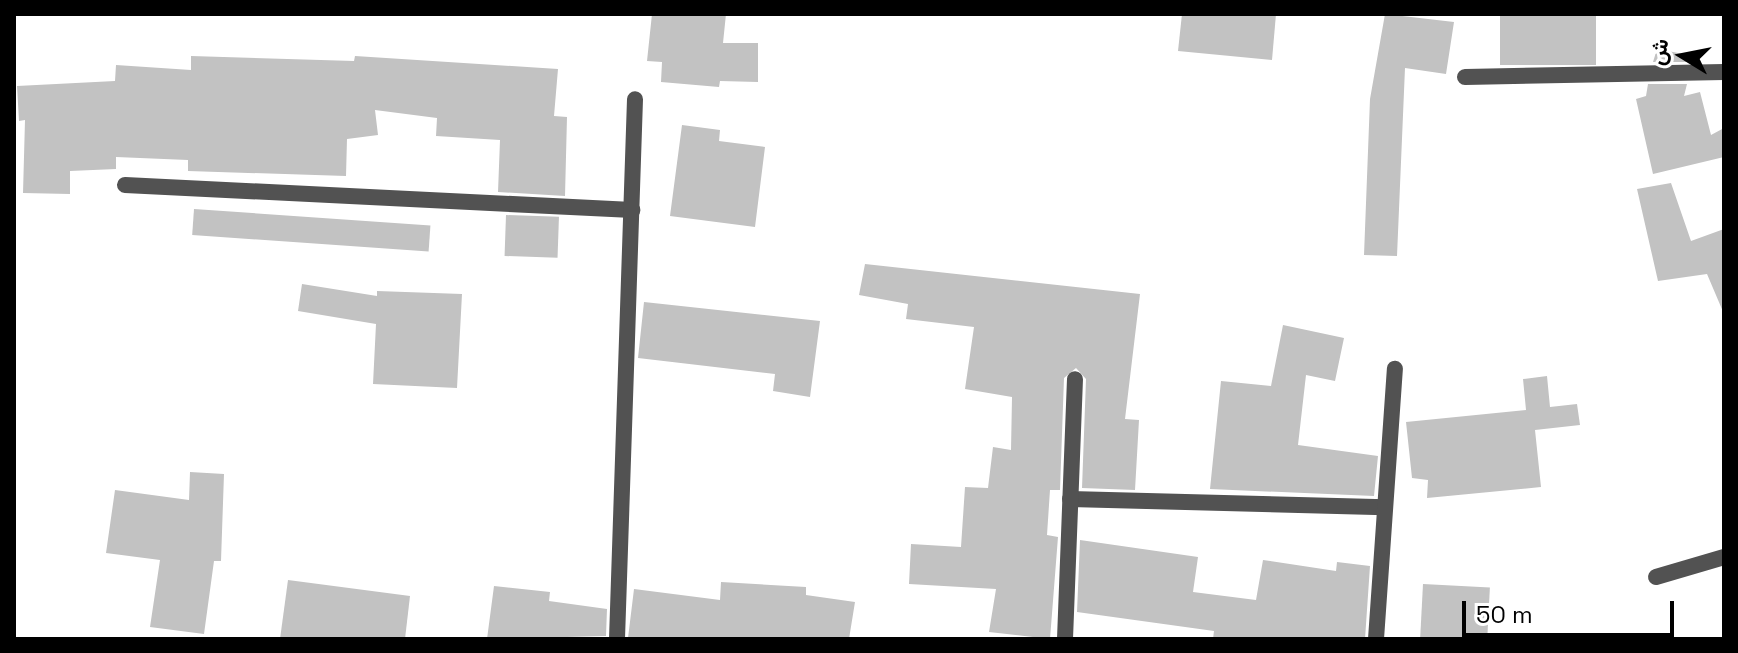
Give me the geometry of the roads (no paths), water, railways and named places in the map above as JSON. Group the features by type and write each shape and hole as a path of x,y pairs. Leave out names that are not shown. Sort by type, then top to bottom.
{"street":[{"path":"1465,77 1724,72"},
{"path":"617,639 635,99"},
{"path":"125,185 632,210"},
{"path":"1376,639 1395,369"},
{"path":"1065,639 1075,379"},
{"path":"1070,499 1385,507"},
{"path":"1656,577 1724,557"}]}
